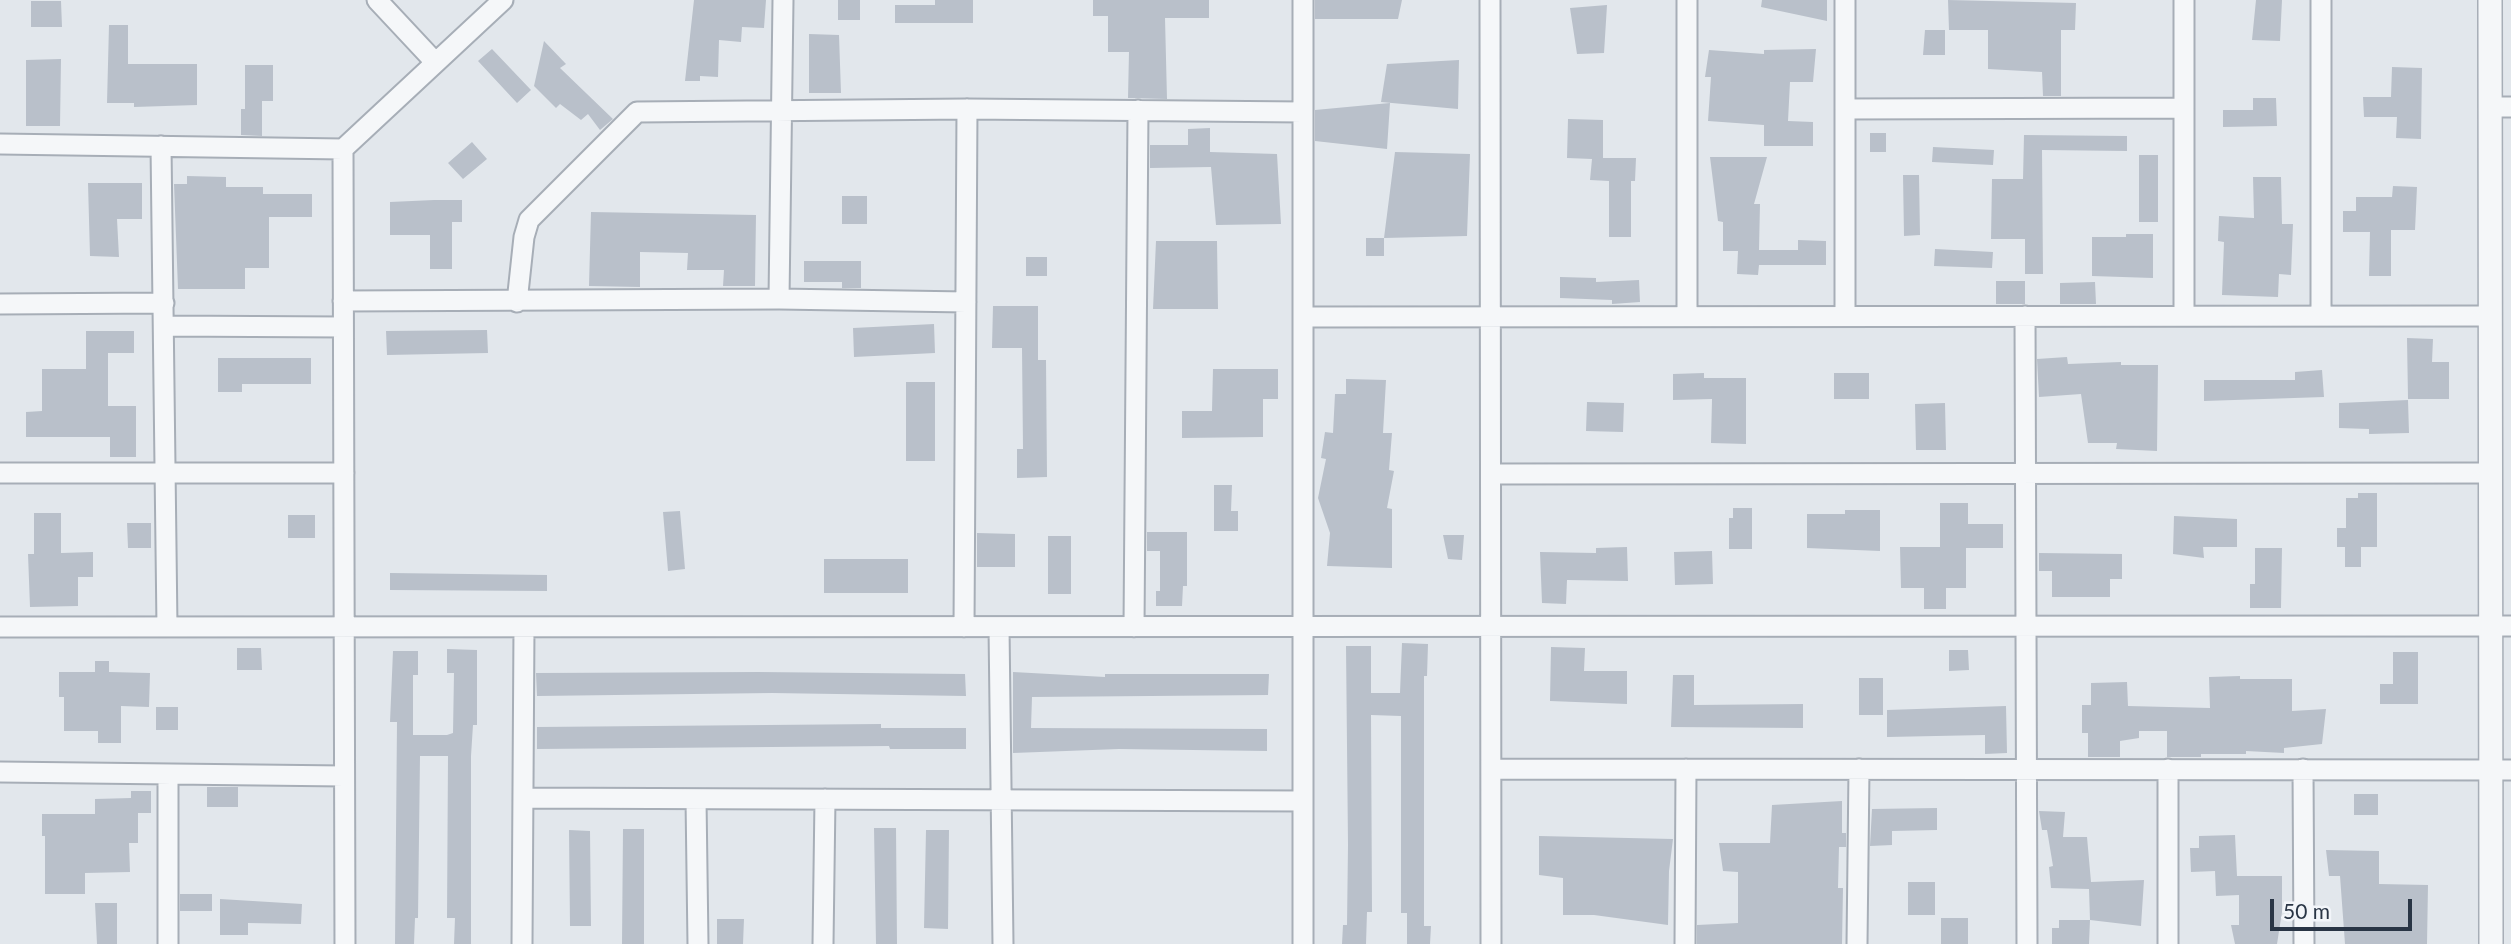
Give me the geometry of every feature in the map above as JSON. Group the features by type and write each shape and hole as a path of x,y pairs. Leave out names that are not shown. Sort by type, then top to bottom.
{"street":[{"path":"377,0 435,62"},
{"path":"0,144 343,149 503,0"},
{"path":"779,299 783,0"},
{"path":"1303,0 1303,944"},
{"path":"1490,0 1491,944"},
{"path":"1687,0 1687,317"},
{"path":"1845,0 1845,317"},
{"path":"2184,0 2184,316"},
{"path":"2321,0 2321,316"},
{"path":"2490,0 2501,107 2490,316 2491,473 2501,626 2501,770 2491,944"},
{"path":"1845,109 2184,108"},
{"path":"964,627 967,109"},
{"path":"517,302 524,237 530,220 638,112 967,109 1303,112"},
{"path":"1134,627 1138,110"},
{"path":"161,146 167,627"},
{"path":"343,149 345,944"},
{"path":"344,301 779,299 966,302"},
{"path":"0,304 164,303"},
{"path":"2025,316 2026,944"},
{"path":"1303,317 2490,316"},
{"path":"164,326 344,327"},
{"path":"0,473 344,473"},
{"path":"1491,474 2491,473"},
{"path":"0,627 2501,626"},
{"path":"522,944 524,627"},
{"path":"999,627 1003,944"},
{"path":"1491,769 2501,770"},
{"path":"1685,944 1686,769"},
{"path":"1857,944 1859,769"},
{"path":"2168,769 2168,944"},
{"path":"2303,769 2304,944"},
{"path":"0,772 344,776"},
{"path":"168,776 168,944"},
{"path":"523,798 1303,801"},
{"path":"696,799 698,944"},
{"path":"824,944 825,800"}],"building":[{"path":"694,0 766,0 764,28 742,27 741,42 719,40 718,77 700,76 700,81 685,81"},
{"path":"838,0 860,0 860,20 838,20"},
{"path":"935,0 973,0 973,23 895,23 895,5 935,5"},
{"path":"1093,0 1209,0 1209,18 1165,18 1167,99 1128,98 1129,52 1108,52 1108,16 1093,16"},
{"path":"1315,0 1402,0 1398,19 1315,19"},
{"path":"1762,0 1827,0 1827,21 1761,7"},
{"path":"1948,0 2076,3 2075,30 2061,30 2061,96 2043,96 2042,72 1988,69 1988,30 1949,30"},
{"path":"2256,0 2282,0 2280,41 2252,40"},
{"path":"31,1 61,1 62,27 31,27"},
{"path":"1607,5 1604,53 1577,54 1570,8"},
{"path":"109,25 128,25 128,64 197,64 197,105 134,107 134,103 107,103"},
{"path":"1925,30 1945,30 1945,55 1923,55"},
{"path":"809,34 839,35 841,93 809,93"},
{"path":"544,41 566,64 560,68 613,119 600,130 588,114 581,120 560,104 556,108 534,86"},
{"path":"492,49 531,90 517,103 478,61"},
{"path":"1816,49 1813,82 1790,82 1788,121 1813,122 1813,146 1764,146 1764,125 1708,121 1711,77 1705,77 1709,50 1764,54 1764,50"},
{"path":"61,59 60,126 26,126 26,60"},
{"path":"1459,60 1458,109 1381,102 1387,64"},
{"path":"245,65 273,65 273,101 262,101 262,136 241,135 241,109 245,109"},
{"path":"2392,67 2422,68 2421,139 2396,138 2397,117 2364,117 2363,97 2391,97"},
{"path":"2253,98 2276,98 2277,126 2223,127 2223,110 2253,110"},
{"path":"1390,103 1387,149 1315,141 1315,110"},
{"path":"1568,119 1603,120 1603,158 1636,158 1635,181 1631,181 1631,237 1609,237 1609,181 1590,180 1592,159 1567,158"},
{"path":"1210,128 1210,152 1277,154 1281,224 1216,225 1211,167 1150,168 1150,145 1188,145 1188,129"},
{"path":"1870,133 1886,133 1886,152 1870,152"},
{"path":"2024,135 2127,136 2127,151 2042,150 2043,274 2025,274 2025,239 1991,239 1992,179 2023,179"},
{"path":"472,142 487,159 463,179 448,163"},
{"path":"1933,147 1994,150 1993,165 1932,162"},
{"path":"1395,152 1470,154 1467,236 1384,238"},
{"path":"2139,155 2158,155 2158,222 2139,222"},
{"path":"1710,157 1767,157 1754,204 1760,204 1759,250 1798,250 1798,240 1826,241 1826,265 1759,265 1758,275 1737,274 1738,251 1723,251 1723,222 1718,221"},
{"path":"1903,175 1919,175 1920,235 1904,236"},
{"path":"187,176 226,177 226,187 263,187 263,194 312,194 312,217 269,217 269,268 245,268 245,289 178,289 174,184 187,184"},
{"path":"2253,177 2281,177 2282,224 2293,224 2291,275 2279,274 2278,297 2222,295 2224,242 2218,241 2219,216 2254,218"},
{"path":"88,183 142,183 142,219 117,219 119,257 90,256"},
{"path":"2393,186 2417,187 2415,230 2391,230 2391,276 2369,276 2370,232 2343,232 2343,211 2356,211 2356,197 2392,197"},
{"path":"842,196 867,196 867,224 842,224"},
{"path":"462,200 462,222 452,222 452,269 430,269 430,235 390,235 390,202"},
{"path":"591,212 756,215 755,286 723,286 724,270 687,270 688,253 640,252 640,287 589,286"},
{"path":"2126,234 2153,234 2153,278 2092,276 2092,237 2126,237"},
{"path":"1366,238 1384,238 1384,256 1366,256"},
{"path":"1156,241 1217,241 1218,309 1153,309"},
{"path":"1935,249 1993,252 1992,268 1934,266"},
{"path":"1026,257 1047,257 1047,276 1026,276"},
{"path":"804,261 861,261 861,288 842,288 842,282 804,282"},
{"path":"1560,277 1596,278 1596,282 1639,280 1640,302 1612,304 1612,300 1560,298"},
{"path":"1996,281 2025,281 2025,304 1996,304"},
{"path":"2095,282 2096,304 2060,304 2060,283"},
{"path":"993,306 1038,306 1038,360 1046,360 1047,477 1017,478 1017,449 1023,449 1022,348 992,348"},
{"path":"934,324 935,353 854,357 853,328"},
{"path":"487,330 488,353 387,355 386,331"},
{"path":"86,331 134,331 134,353 108,353 108,406 136,406 136,457 110,457 110,437 26,437 26,412 42,411 42,369 86,369"},
{"path":"2407,338 2433,339 2432,362 2449,362 2449,399 2408,399"},
{"path":"2067,357 2068,364 2121,362 2121,365 2158,365 2157,451 2116,449 2117,443 2088,443 2081,394 2039,397 2037,359"},
{"path":"218,358 311,358 311,384 242,384 242,392 218,392"},
{"path":"1213,369 1278,369 1278,399 1263,399 1263,437 1182,438 1182,411 1212,411"},
{"path":"2322,370 2324,397 2204,401 2204,380 2295,380 2295,372"},
{"path":"1704,373 1704,378 1746,378 1746,444 1711,443 1712,399 1673,400 1673,374"},
{"path":"1834,373 1869,373 1869,399 1834,399"},
{"path":"1346,379 1386,380 1383,433 1392,433 1389,470 1394,471 1387,508 1392,509 1392,568 1327,566 1330,533 1318,498 1326,459 1321,458 1325,432 1333,433 1335,394 1346,394"},
{"path":"906,382 935,382 935,461 906,461"},
{"path":"2408,400 2409,433 2369,434 2369,429 2339,428 2339,403"},
{"path":"1587,402 1624,403 1623,432 1586,431"},
{"path":"1945,403 1946,450 1916,450 1915,404"},
{"path":"1214,485 1232,485 1231,511 1238,511 1238,531 1214,531"},
{"path":"2358,493 2377,493 2377,547 2361,547 2361,567 2345,567 2345,547 2337,547 2337,528 2346,528 2346,498 2358,498"},
{"path":"1940,503 1968,503 1968,524 2003,524 2003,548 1966,548 1966,588 1946,588 1946,609 1924,609 1924,588 1901,588 1900,547 1940,547"},
{"path":"1733,508 1752,508 1752,549 1729,549 1729,518 1733,518"},
{"path":"1845,510 1880,510 1880,551 1807,548 1807,514 1845,514"},
{"path":"680,511 685,569 668,571 663,512"},
{"path":"34,513 61,513 61,553 93,552 93,577 78,577 78,606 30,607 28,554 34,554"},
{"path":"288,515 315,515 315,538 288,538"},
{"path":"2174,516 2237,519 2237,547 2203,547 2204,558 2173,554"},
{"path":"127,523 151,523 151,548 128,548"},
{"path":"1147,532 1187,532 1187,586 1183,586 1182,606 1156,606 1156,591 1160,591 1160,551 1147,551"},
{"path":"977,533 1015,534 1015,567 977,567"},
{"path":"1443,535 1464,535 1462,560 1448,559"},
{"path":"1048,536 1071,536 1071,594 1048,594"},
{"path":"1627,547 1628,581 1567,580 1566,604 1542,603 1540,552 1596,553 1596,548"},
{"path":"2255,548 2282,548 2281,608 2250,608 2250,584 2255,584"},
{"path":"1712,551 1713,584 1675,585 1674,552"},
{"path":"2039,553 2122,554 2122,579 2110,579 2110,597 2052,597 2052,571 2039,571"},
{"path":"824,559 908,559 908,593 824,593"},
{"path":"390,573 547,575 547,591 390,590"},
{"path":"1402,643 1428,644 1427,676 1424,676 1424,926 1431,926 1430,944 1407,944 1407,913 1401,913 1401,716 1371,715 1372,912 1367,912 1366,944 1342,944 1343,925 1347,925 1346,646 1371,646 1371,693 1400,693"},
{"path":"1551,647 1585,648 1584,671 1627,671 1627,704 1550,701"},
{"path":"237,648 261,648 262,670 237,670"},
{"path":"447,649 477,650 477,725 473,725 471,756 471,944 454,944 455,918 447,918 448,756 420,756 418,918 415,918 414,944 395,944 397,722 390,722 393,651 418,651 418,675 413,675 413,735 447,735 453,733 454,673 447,673"},
{"path":"1949,650 1968,650 1969,670 1949,671"},
{"path":"2393,652 2418,652 2418,704 2380,704 2380,684 2393,684"},
{"path":"95,661 109,661 109,672 150,673 149,707 121,706 121,743 98,743 98,731 64,731 64,697 59,697 59,672 95,672"},
{"path":"1013,672 1105,677 1105,674 1269,674 1268,695 1032,697 1031,728 1267,729 1267,751 1119,749 1013,753"},
{"path":"536,673 965,674 966,696 772,693 537,696"},
{"path":"1673,675 1694,675 1694,705 1803,704 1803,728 1671,727"},
{"path":"2240,676 2240,679 2292,679 2292,711 2326,709 2322,744 2284,748 2284,753 2246,751 2246,754 2167,757 2167,731 2139,731 2139,738 2120,741 2120,757 2088,757 2088,733 2082,733 2082,705 2091,705 2091,683 2127,682 2128,706 2210,708 2209,677"},
{"path":"1859,678 1883,678 1883,715 1859,715"},
{"path":"2006,706 2007,753 1985,754 1985,735 1887,737 1887,710"},
{"path":"156,707 178,707 178,730 156,730"},
{"path":"881,724 881,728 966,728 966,749 890,749 889,746 537,749 537,727"},
{"path":"207,787 238,787 238,807 207,807"},
{"path":"131,791 151,791 151,813 138,813 138,843 129,843 130,872 85,873 85,894 45,894 45,836 42,836 42,814 95,814 95,799 131,798"},
{"path":"2354,794 2378,794 2378,815 2354,815"},
{"path":"1842,801 1842,833 1846,833 1846,847 1839,847 1838,888 1843,888 1842,944 1697,944 1697,925 1738,923 1738,872 1723,871 1719,843 1770,843 1772,805"},
{"path":"1937,808 1937,830 1892,831 1892,845 1870,846 1872,809"},
{"path":"2039,811 2065,812 2063,837 2087,837 2091,882 2144,880 2141,926 2090,920 2089,889 2051,888 2049,867 2053,866 2047,830 2042,830"},
{"path":"874,828 896,828 897,944 876,944"},
{"path":"623,829 644,829 644,944 622,944"},
{"path":"569,830 590,831 591,926 570,926"},
{"path":"926,830 949,830 948,929 924,928"},
{"path":"2235,835 2237,876 2282,876 2282,912 2277,944 2235,944 2231,925 2239,925 2239,895 2216,896 2215,871 2191,872 2190,848 2199,848 2199,836"},
{"path":"1539,836 1673,839 1669,871 1668,925 1594,915 1563,915 1563,878 1539,875"},
{"path":"2326,850 2379,851 2379,884 2428,885 2427,944 2345,944 2340,876 2329,876"},
{"path":"1908,882 1935,882 1935,915 1908,915"},
{"path":"180,894 212,894 212,911 180,911"},
{"path":"220,899 302,904 301,924 248,923 248,935 220,935"},
{"path":"95,903 117,903 117,944 97,944"},
{"path":"1941,918 1968,918 1968,944 1941,944"},
{"path":"717,919 744,919 743,944 717,944"},
{"path":"2059,920 2090,920 2089,944 2052,944 2052,928 2059,928"}]}
